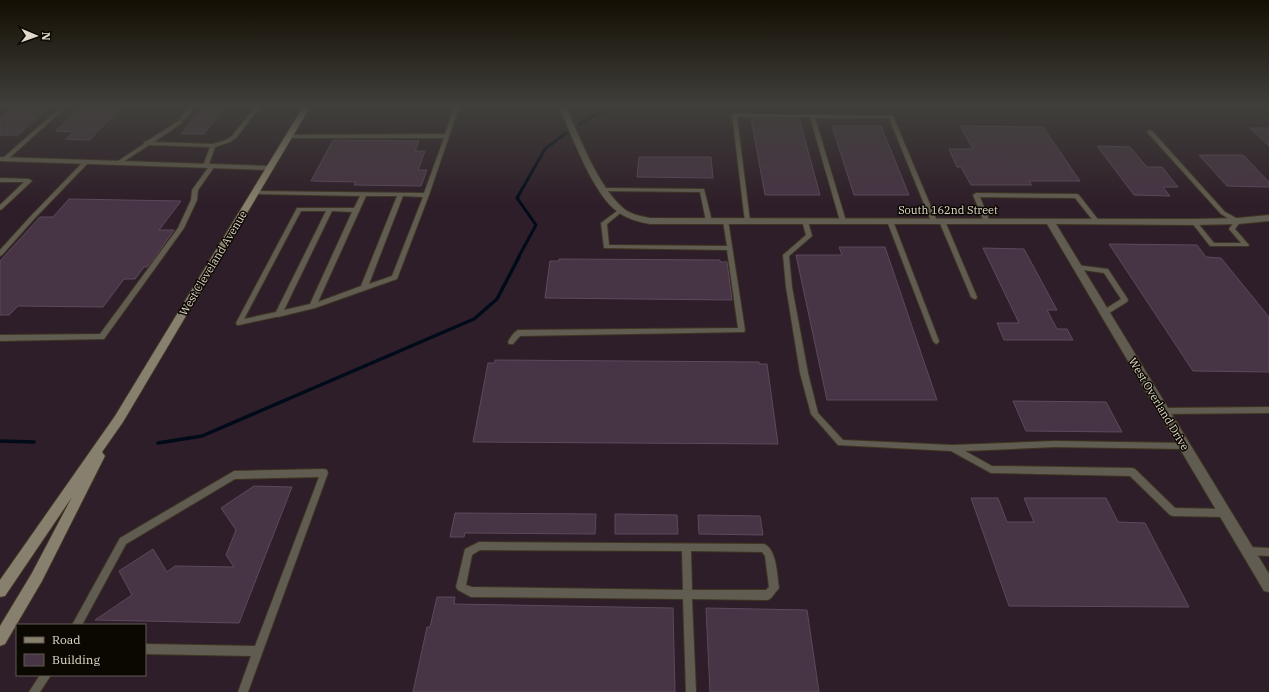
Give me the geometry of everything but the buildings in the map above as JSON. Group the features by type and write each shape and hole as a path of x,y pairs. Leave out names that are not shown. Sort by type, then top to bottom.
{"main road":[{"name":"West Cleveland Avenue","path":"0,639 37,577 119,419 288,139"},
{"name":"West Cleveland Avenue","path":"0,591 119,419"}],"street":[{"path":"578,139 604,190 624,212"},
{"path":"2,159 270,168"},
{"name":"South 162nd Street","path":"624,212 650,220 709,221 1194,222 1238,221 1269,218"},
{"name":"West Overland Drive","path":"1050,222 1269,586"}],"lane":[{"path":"2,159 25,139"},
{"path":"118,163 152,139"},
{"path":"146,143 214,146 231,139"},
{"path":"356,210 299,210 239,323 314,306 395,277 446,139"},
{"path":"737,139 747,221"},
{"path":"819,139 843,221"},
{"path":"901,139 974,297"},
{"path":"1157,139 1223,213 1238,221 1232,229 1246,245 1212,245 1194,222"},
{"path":"0,338 102,337 181,228 194,200 195,190 209,166 214,146"},
{"path":"0,254 32,218 86,162"},
{"path":"0,180 29,181 0,208"},
{"path":"604,190 702,190 709,221"},
{"path":"255,192 426,195"},
{"path":"314,306 364,194"},
{"path":"364,288 401,194"},
{"path":"987,222 976,195 1077,196 1097,222"},
{"path":"278,315 330,210"},
{"path":"624,212 604,223 606,247 730,248"},
{"path":"511,342 518,333 742,330 726,221"},
{"path":"805,221 809,236 786,255 789,287 804,373 815,414 841,443 952,448 1055,444 1184,446"},
{"path":"890,221 936,340"},
{"path":"1076,267 1106,271 1125,300 1104,313"},
{"path":"1163,411 1269,410"},
{"path":"952,448 991,469 1132,472 1173,512 1225,513"},
{"path":"78,624 123,541 234,475 324,473 243,692"},
{"path":"479,546 686,547 764,548 769,554 774,588 768,595 471,592 461,587 468,552 479,546"},
{"path":"686,547 691,692"},
{"path":"1248,552 1269,552"},
{"path":"146,649 258,651"},
{"path":"34,692 45,676"}],"shaded area":[{"path":"0,139 1269,139 1269,692 0,692"}],"waterway":[{"path":"518,258 536,225 517,198 545,149 558,139"},
{"path":"158,443 202,436 474,319 497,299 519,257"},
{"path":"0,441 34,442"}]}
